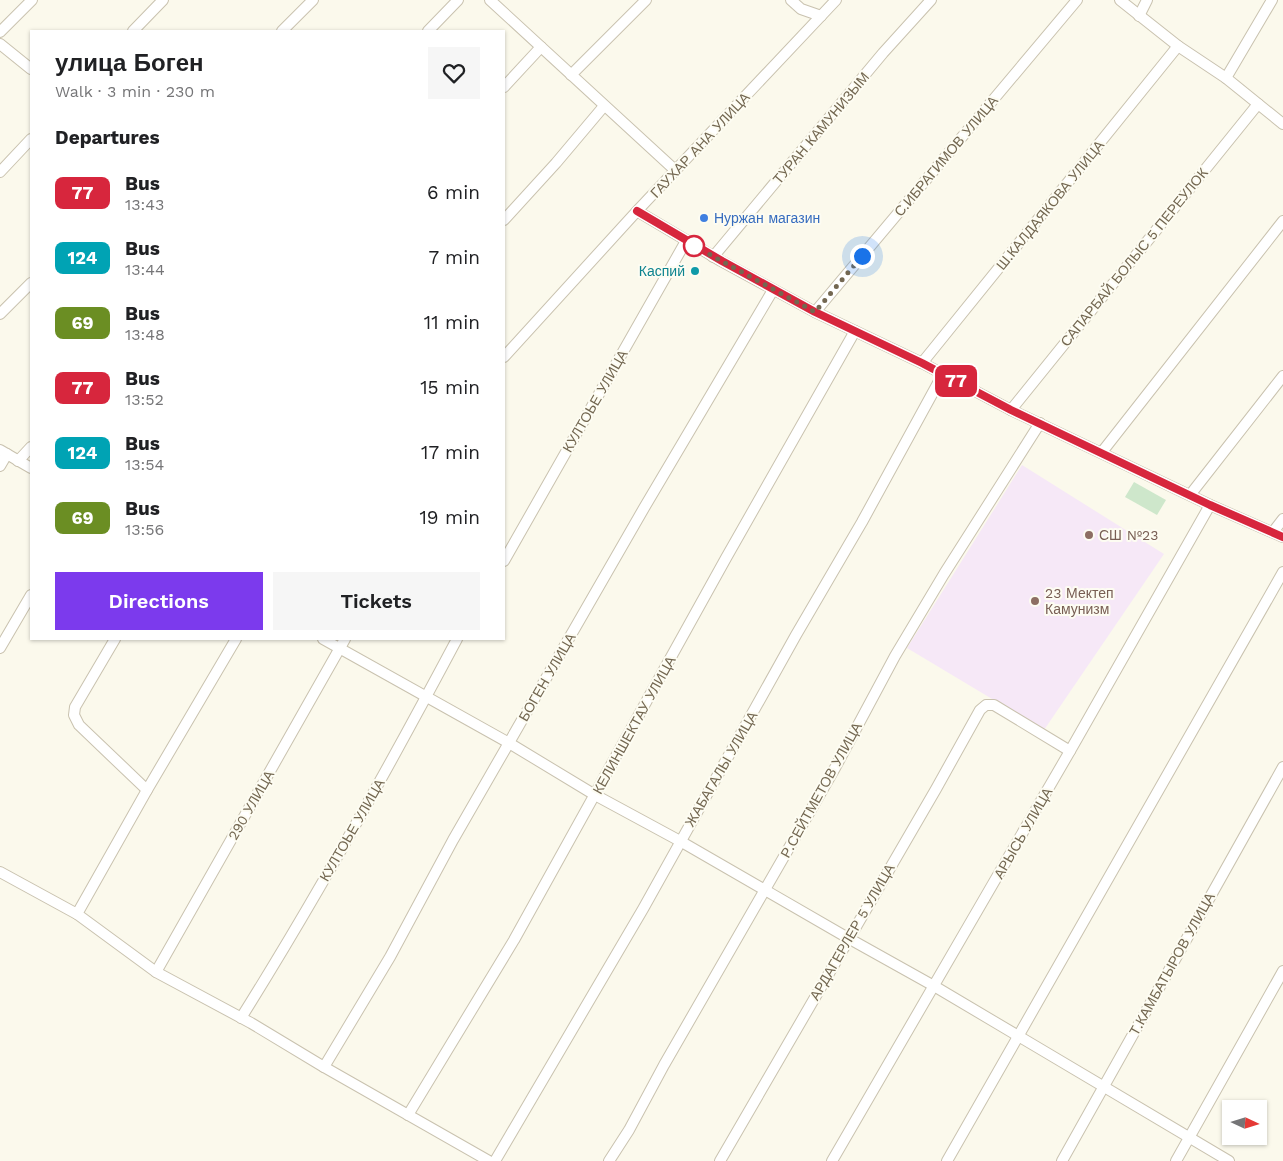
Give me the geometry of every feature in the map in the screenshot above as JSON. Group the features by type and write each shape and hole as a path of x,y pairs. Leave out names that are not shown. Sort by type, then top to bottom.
{"street":[{"path":"0,32 32,0"},
{"path":"134,30 163,0"},
{"path":"283,30 313,0"},
{"path":"429,30 458,0"},
{"path":"490,0 676,171"},
{"path":"571,75 646,0"},
{"path":"791,0 801,9 821,16"},
{"name":"ГАУХАР АНА УЛИЦА","path":"505,356 637,211 836,0"},
{"name":"ТУРАН КАМУНИЗЫМ","path":"713,256 883,53 930,0"},
{"name":"С.ИБРАГИМОВ УЛИЦА","path":"815,312 1077,0"},
{"path":"1120,0 1178,46 1226,78 1283,124"},
{"path":"1139,16 1147,0"},
{"path":"1226,78 1272,0"},
{"path":"0,44 30,68"},
{"name":"Ш.КАЛДАЯКОВА УЛИЦА","path":"922,363 1178,46"},
{"path":"505,86 541,47"},
{"name":"САПАРБАЙ БОЛЫС 5 ПЕРЕУЛОК","path":"1011,410 1258,104"},
{"path":"505,219 604,106"},
{"path":"0,172 30,140"},
{"path":"637,211 686,241 815,312 922,363 1040,424 1210,505 1283,537"},
{"path":"1102,452 1283,221"},
{"name":"КУЛТОЬЕ УЛИЦА","path":"505,559 686,241"},
{"path":"0,314 30,284"},
{"name":"БОГЕН УЛИЦА","path":"324,1067 390,957 453,840 644,508 773,290"},
{"name":"КЕЛИНШЕКТАУ УЛИЦА","path":"408,1115 514,940 726,558 856,331"},
{"name":"ЖАБАГАЛЫ УЛИЦА","path":"494,1161 638,918 862,522 943,374"},
{"path":"1190,495 1283,376"},
{"name":"Р.СЕЙТМЕТОВ УЛИЦА","path":"609,1161 629,1130 668,1057 835,768 895,656 949,566 1040,424"},
{"path":"18,461 30,449"},
{"path":"0,466 3,452 30,467"},
{"name":"АРЫСЬ УЛИЦА","path":"832,1161 1070,751 1210,505"},
{"path":"1273,532 1283,519"},
{"path":"947,1161 1283,572"},
{"path":"0,648 30,597"},
{"path":"114,640 75,708 74,715 78,725 147,790"},
{"path":"77,914 235,640"},
{"path":"325,640 427,696 595,795 680,841 934,986 1229,1161"},
{"name":"290 УЛИЦА","path":"156,972 345,640"},
{"name":"КУЛТОЬЕ УЛИЦА","path":"242,1018 283,952 456,640"},
{"name":"АРДАГЕРЛЕР 5 УЛИЦА","path":"720,1161 980,710 986,705 994,704 1070,751"},
{"name":"Т.КАМБАТЫРОВ УЛИЦА","path":"1062,1161 1283,767"},
{"path":"0,872 77,914 156,972 242,1018 490,1161"},
{"path":"1176,1161 1283,971"}],"shaded area":[{"name":"23 Мектеп Камунизм","path":"1022,465 1164,554 1044,730 907,648"}],"green space":[{"path":"1134,482 1166,500 1157,515 1125,497"}],"bus line":[{"name":"77","path":"637,211 686,241 815,312 922,363 1011,410 1210,505 1283,537"}],"place":[{"name":"Нуржан магазин","path":"704,218"},
{"name":"Каспий","path":"695,271"},
{"name":"СШ №23","path":"1089,535"},
{"name":"23 Мектеп Камунизм","path":"1035,601"}],"route":[{"path":"694,246 815,312 862,256"}]}
